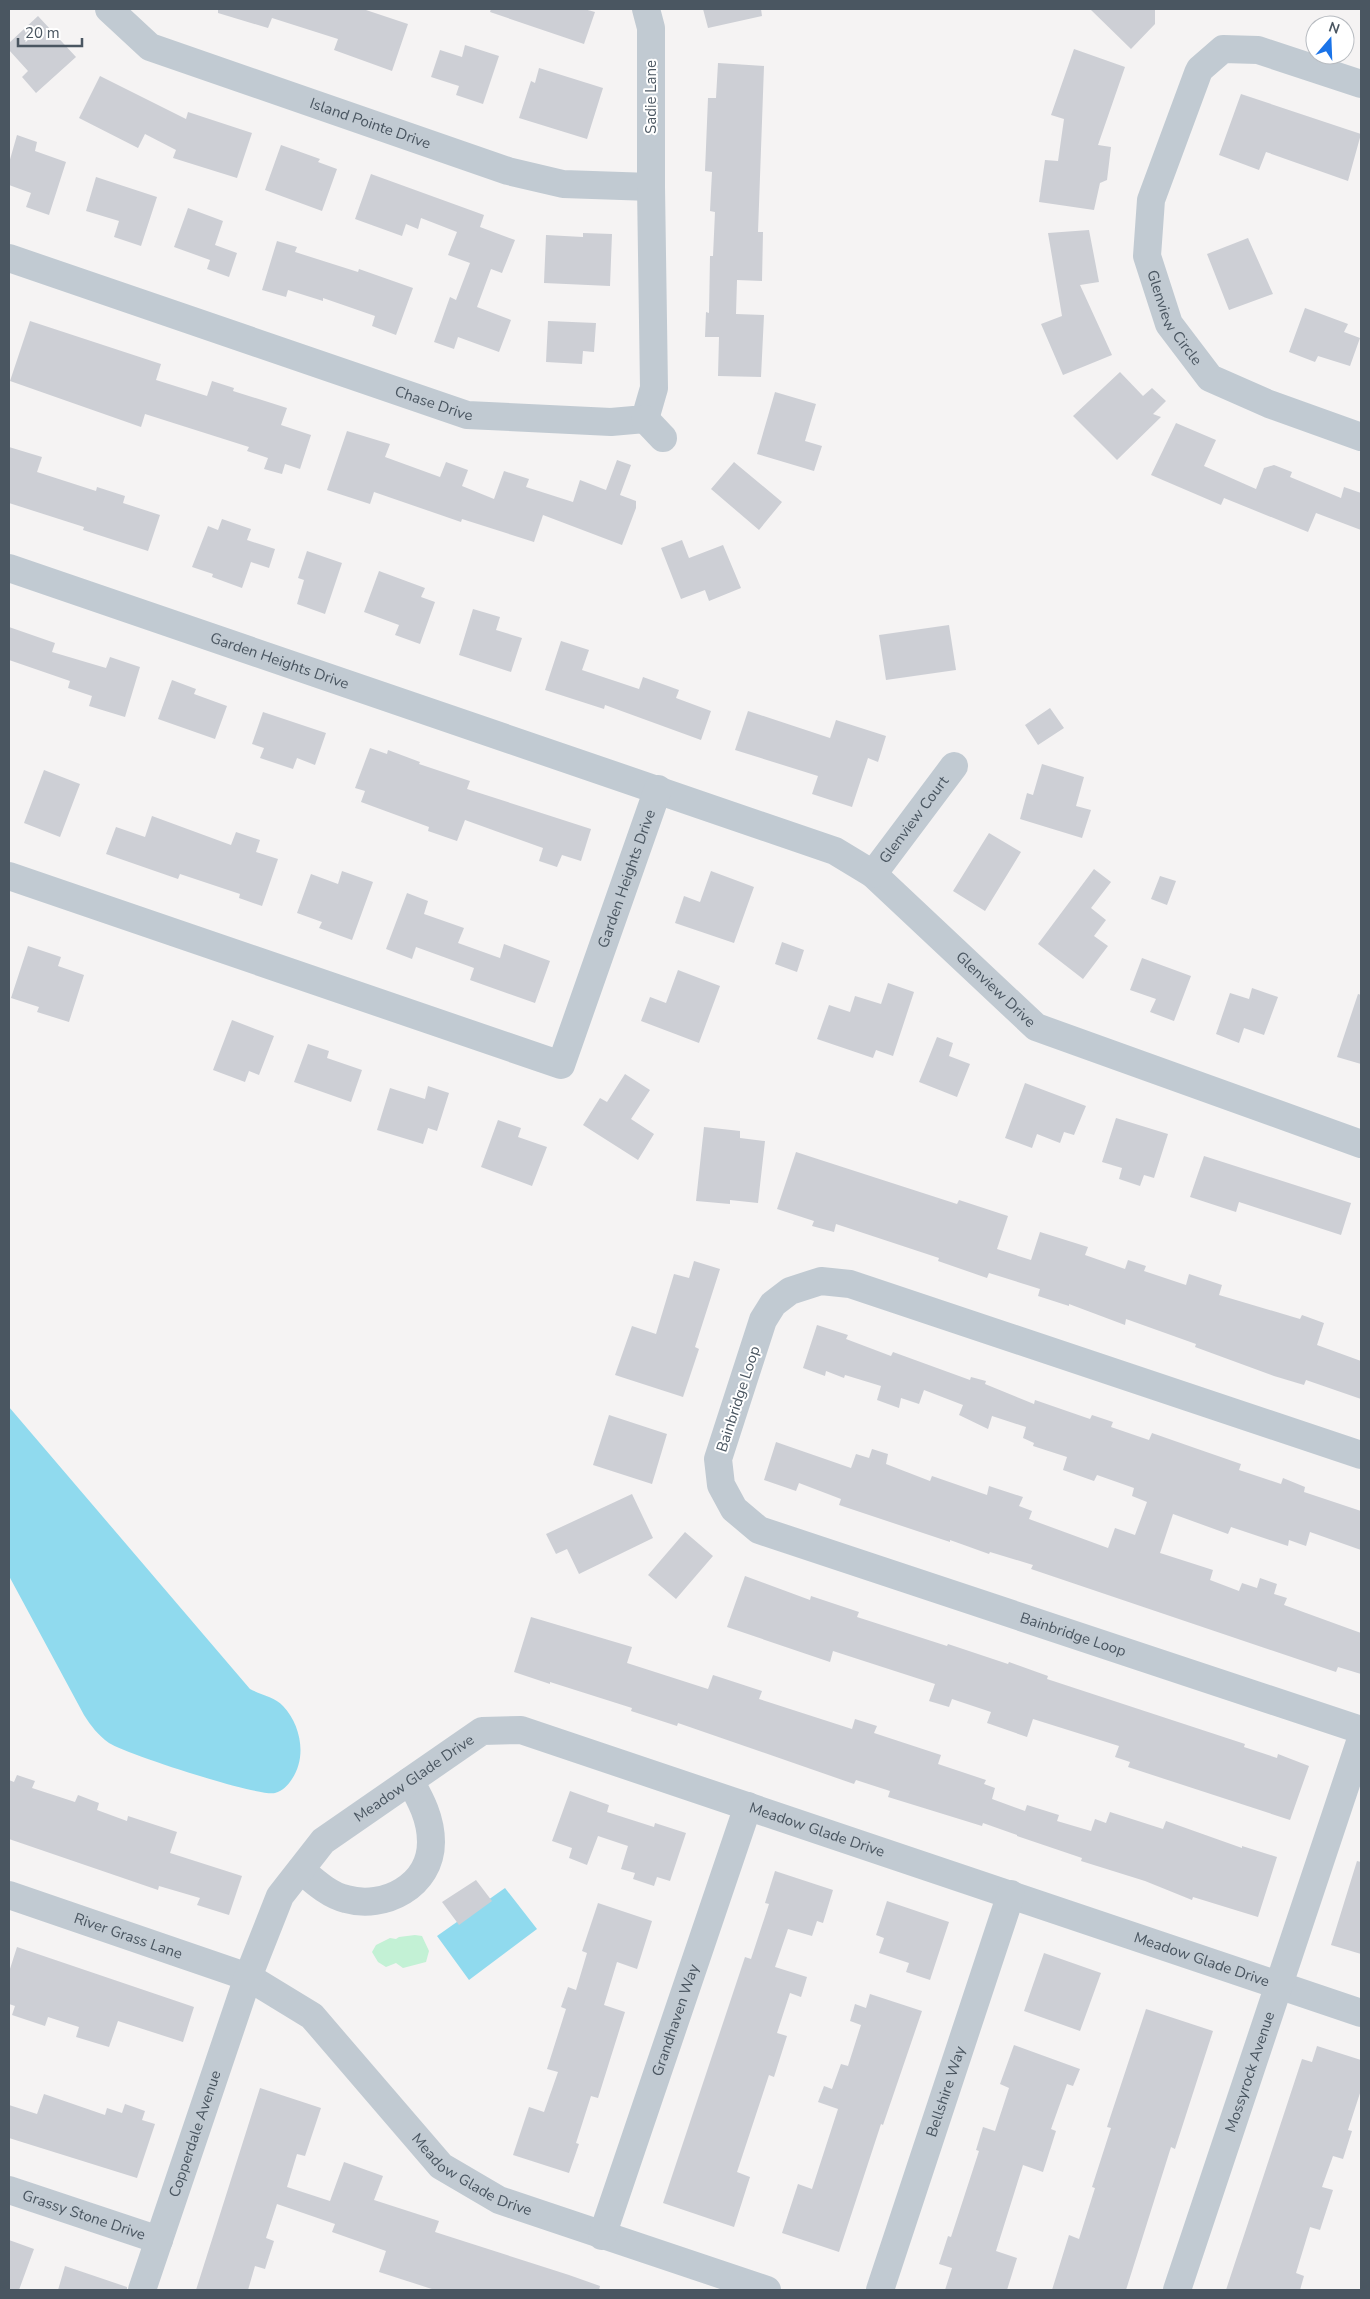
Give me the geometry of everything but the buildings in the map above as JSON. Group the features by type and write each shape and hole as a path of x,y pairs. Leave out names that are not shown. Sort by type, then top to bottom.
{"street":[{"name":"Island Pointe Drive","path":"109,9 150,47 508,171 564,184 651,187"},
{"name":"Sadie Lane","path":"646,9 651,28 651,187"},
{"name":"Glenview Circle","path":"1361,84 1258,50 1223,49 1200,69 1152,200 1147,256 1169,324 1210,378 1269,404 1361,436"},
{"name":"Chase Drive","path":"9,258 467,415 611,422 654,428 651,187"},
{"name":"Garden Heights Drive","path":"9,568 658,789 561,1065 9,876"},
{"name":"Glenview Court","path":"872,874 954,766"},
{"name":"Glenview Drive","path":"658,789 835,851 872,874 1036,1027 1361,1144"},
{"name":"Bainbridge Loop","path":"1361,1455 850,1284 821,1281 790,1291 773,1304 763,1320 718,1459 721,1485 734,1509 759,1530 1361,1730"},
{"name":"Meadow Glade Drive","path":"766,2290 499,2200 441,2166 312,2016 248,1977 280,1896 323,1841 482,1731 521,1730 1361,2013"},
{"name":"Mossyrock Avenue","path":"1177,2290 1361,1739"},
{"path":"300,1870 329,1892 344,1899 361,1902 378,1902 396,1897 409,1887 422,1872 431,1843 424,1807 410,1781"},
{"name":"Grandhaven Way","path":"602,2236 748,1806"},
{"name":"Bellshire Way","path":"880,2290 1011,1894"},
{"name":"River Grass Lane","path":"9,1896 248,1977"},
{"name":"Copperdale Avenue","path":"142,2290 248,1977"},
{"name":"Grassy Stone Drive","path":"9,2190 159,2240"}],"green space":[{"path":"415,1935 422,1936 429,1951 426,1962 403,1968 396,1963 386,1967 378,1962 372,1952 376,1945 390,1938 396,1939"}],"water":[{"path":"9,1407 250,1689 276,1700 289,1714 298,1732 300,1751 297,1770 283,1789 275,1793 244,1788 165,1765 109,1743 89,1723 9,1576"},
{"path":"505,1888 537,1929 469,1980 437,1936"}]}
